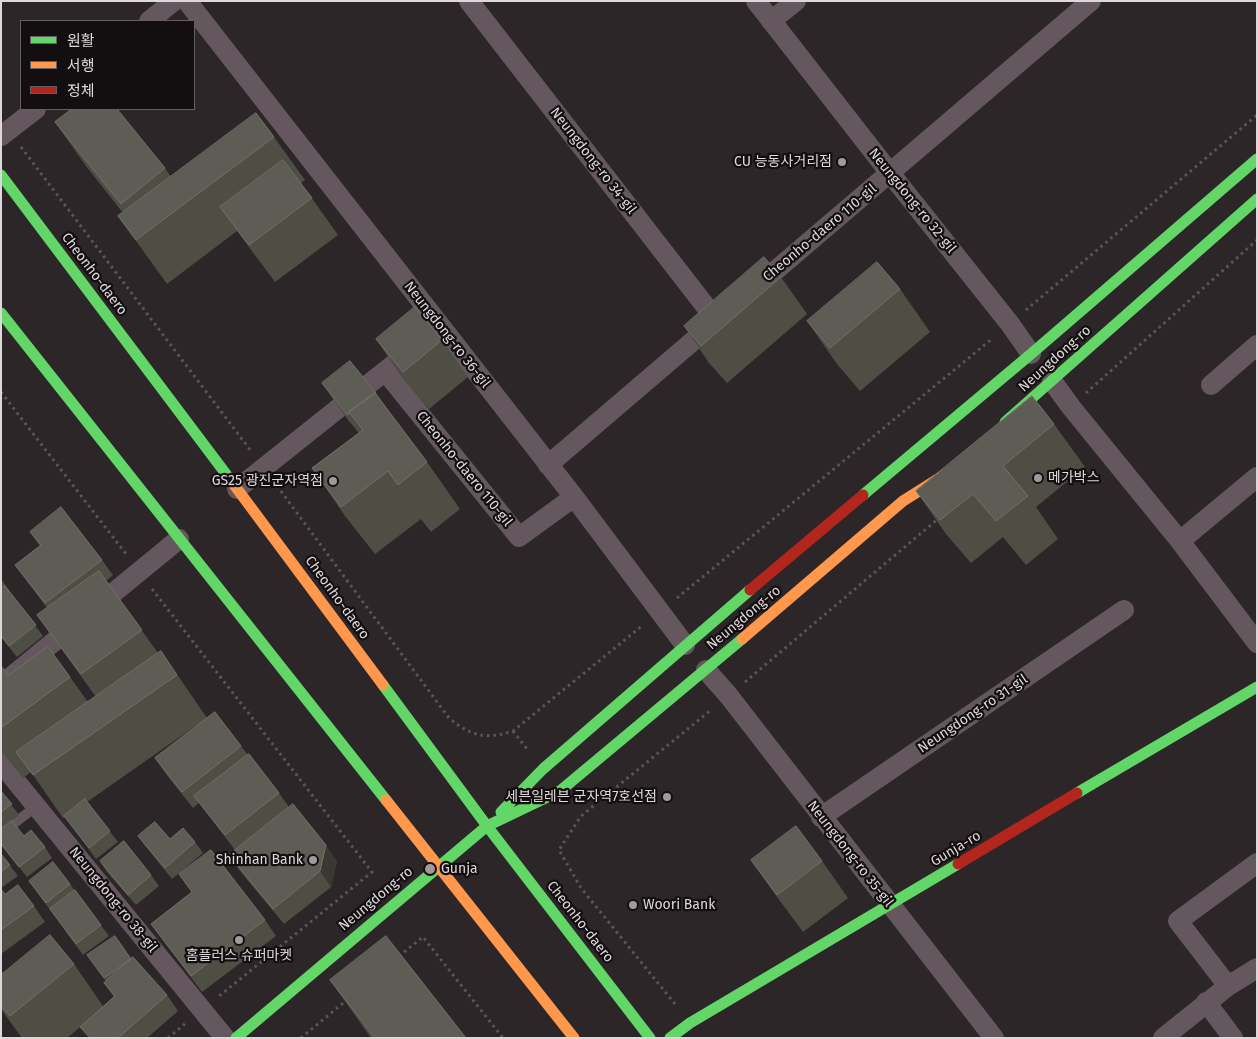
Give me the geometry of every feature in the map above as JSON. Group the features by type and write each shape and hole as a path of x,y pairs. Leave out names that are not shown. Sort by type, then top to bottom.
{"main road":[{"name":"Neungdong-ro","path":"236,1038 487,826 543,769 685,645 1034,357 1257,159"},
{"name":"Cheonho-daero","path":"1,175 487,826 650,1038"},
{"name":"Neungdong-ro","path":"998,428 1050,378 1257,199"},
{"path":"1,313 574,1038"},
{"name":"Neungdong-ro","path":"487,826 560,791 706,670 904,501 954,467"},
{"name":"Neungdong-ro 36-gil","path":"685,645 706,670"},
{"name":"Gunja-ro","path":"670,1038 690,1023 891,906 1257,687"}],"street":[{"path":"150,20 174,1"},
{"name":"Neungdong-ro 36-gil","path":"187,1 433,332 574,497 685,645"},
{"name":"Neungdong-ro 34-gil","path":"469,1 729,310"},
{"name":"Neungdong-ro 32-gil","path":"756,1 1034,357"},
{"path":"771,21 796,1"},
{"name":"Cheonho-daero 110-gil","path":"548,465 1091,1"},
{"path":"5,133 35,110"},
{"path":"1210,385 1257,345"},
{"path":"237,489 406,354"},
{"name":"Cheonho-daero 110-gil","path":"385,371 519,537 574,497"},
{"path":"1050,378 1071,407 1180,541 1257,643"},
{"path":"1180,541 1257,477"},
{"path":"1,685 179,539"},
{"name":"Neungdong-ro 31-gil","path":"821,817 1124,610"},
{"name":"Neungdong-ro 35-gil","path":"706,670 729,696 994,1038"},
{"name":"Neungdong-ro 38-gil","path":"1,763 225,1038"},
{"path":"1228,986 1178,921 1257,863"},
{"path":"1163,1038 1206,1002 1257,968"},
{"path":"1206,1002 1234,1038"}],"lane":[{"path":"1,833 37,806"}],"path":[{"path":"660,611 1010,324 1257,115"},
{"name":"Cheonho-daero","path":"5,133 264,468 448,718 464,730 482,736 513,731 660,611"},
{"path":"1071,407 1257,240"},
{"path":"1,392 372,872 168,1038"},
{"path":"729,696 941,516"},
{"name":"Cheonho-daero","path":"690,1023 581,888 559,850 581,816 729,696"},
{"path":"393,962 423,937 503,1038"},
{"path":"301,1038 355,994"}],"building":[{"path":"71,110 118,110 165,168 121,204 55,122"},
{"path":"256,113 274,137 136,240 118,216"},
{"path":"283,160 312,198 249,245 220,207"},
{"path":"764,257 781,277 701,346 684,326"},
{"path":"877,262 900,289 830,348 807,321"},
{"path":"415,307 442,340 403,372 376,339"},
{"path":"350,361 376,393 347,415 322,383"},
{"path":"375,393 427,462 398,485 388,471 341,507 312,468 363,430 349,412"},
{"path":"1032,396 1054,424 1003,466 1028,496 996,521 973,494 940,520 916,491"},
{"path":"61,507 102,560 45,603 15,565 41,545 30,532"},
{"path":"99,571 142,630 81,674 37,615"},
{"path":"5,586 36,625 9,646 1,636 1,588"},
{"path":"48,647 70,677 1,728 1,666 8,675"},
{"path":"161,651 177,675 33,775 16,752"},
{"path":"215,712 241,746 182,792 155,758"},
{"path":"249,754 279,793 225,835 194,796"},
{"path":"1,791 12,804 1,812"},
{"path":"85,799 110,831 89,848 64,816"},
{"path":"293,804 326,845 320,871 273,909 229,855"},
{"path":"12,821 24,836 31,830 45,847 19,867 1,844 1,829"},
{"path":"155,822 170,839 183,828 195,842 165,868 138,836"},
{"path":"796,826 822,861 777,895 751,860"},
{"path":"124,841 151,875 128,895 100,861"},
{"path":"211,850 265,920 191,976 151,924 192,892 179,874"},
{"path":"1,854 10,865 1,872"},
{"path":"53,862 70,884 46,903 29,881"},
{"path":"18,885 34,906 1,930 1,889 5,894"},
{"path":"75,890 101,925 76,944 50,909"},
{"path":"50,935 74,964 10,1016 1,1006 1,975"},
{"path":"115,936 131,959 104,978 87,955"},
{"path":"386,936 466,1038 375,1038 330,980"},
{"path":"133,957 167,995 118,1038 90,1038 80,1027 115,996 104,983"}],"traffic: fast":[{"path":"863,495 1031,354 1257,159"},
{"path":"1,175 229,478"},
{"path":"1005,422 1257,199"},
{"path":"1,313 386,800"},
{"path":"501,812 543,769 750,590"},
{"path":"236,1038 487,826 560,791 742,639"},
{"path":"383,685 487,826 650,1038"},
{"path":"1077,793 1257,687"},
{"path":"670,1038 690,1023 958,864"}],"traffic: slow":[{"path":"742,639 903,501 949,472"},
{"path":"229,478 383,685"},
{"path":"386,800 574,1038"}],"traffic: jam":[{"path":"750,590 863,495"},
{"path":"958,864 1077,793"}],"place":[{"name":"CU 능동사거리점","path":"842,162"},
{"name":"메가박스","path":"1038,478"},
{"name":"GS25 광진군자역점","path":"333,481"},
{"name":"세븐일레븐 군자역7호선점","path":"667,797"},
{"name":"Shinhan Bank","path":"313,860"},
{"name":"Gunja","path":"430,869"},
{"name":"Woori Bank","path":"633,905"},
{"name":"홈플러스 슈퍼마켓","path":"239,940"}]}
